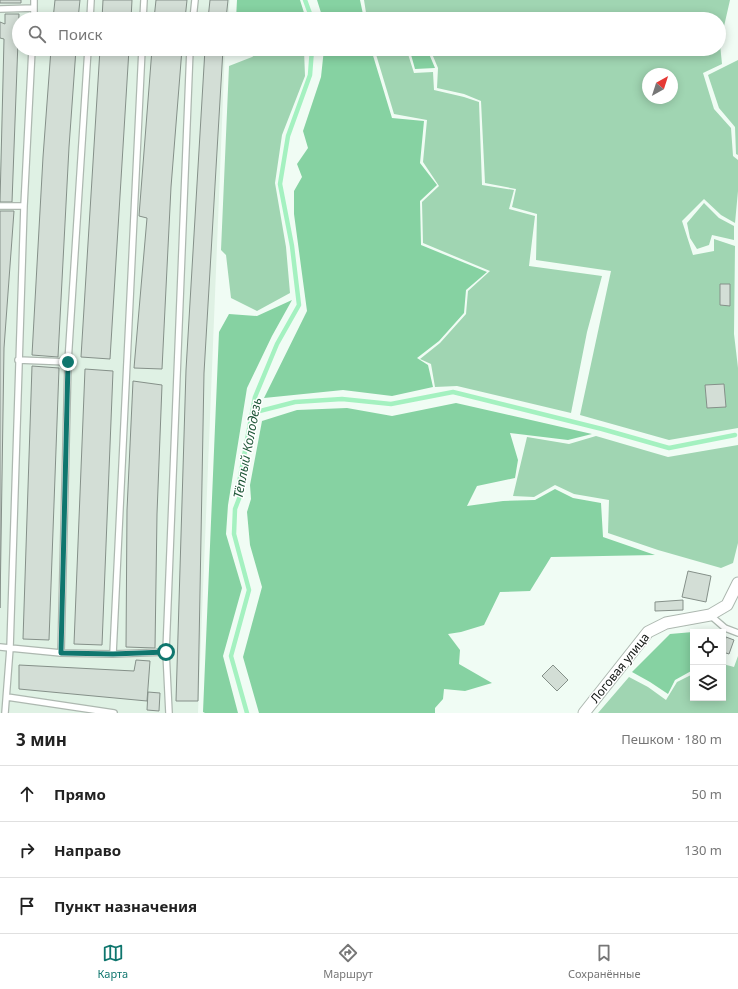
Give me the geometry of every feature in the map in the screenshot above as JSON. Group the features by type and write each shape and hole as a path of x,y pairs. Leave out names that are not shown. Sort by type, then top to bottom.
{"street":[{"name":"Логовая улица","path":"584,713 648,632 666,623 710,615 727,605 738,583"}],"lane":[{"path":"34,0 34,12"},
{"path":"90,12 91,0"},
{"path":"143,12 144,0"},
{"path":"194,12 195,0"},
{"path":"0,9 34,8"},
{"path":"5,713 10,648 18,360 32,56"},
{"path":"61,653 68,362 88,56"},
{"path":"113,654 142,56"},
{"path":"169,713 166,652 190,56"},
{"path":"0,206 24,206"},
{"path":"18,360 68,362"},
{"path":"710,615 725,628 738,633"},
{"path":"0,647 61,653 113,654 166,652"},
{"path":"7,697 114,713"}],"shaded area":[{"path":"0,0 230,0 229,12 12,12 12,56 225,56 198,713 0,713"}],"green space":[{"path":"237,0 300,0 304,12 236,12"},
{"path":"317,0 360,0 363,12 321,12"},
{"path":"364,0 730,0 726,18 726,12 366,12"},
{"path":"304,56 305,76 282,135 275,183 286,247 290,293 257,311 231,298 226,255 221,250 229,66 252,57"},
{"path":"323,56 373,56 392,118 424,121 420,163 437,185 420,201 421,245 487,272 466,290 464,313 439,341 417,358 428,365 433,387 392,396 343,390 264,398 307,311 294,214 294,191 302,177 297,164 308,148 303,131 321,77"},
{"path":"377,56 409,56 414,73 433,72 434,90 479,102 482,185 514,190 509,209 535,216 529,266 602,276 587,332 571,413 457,386 435,387 431,364 420,359 440,343 466,314 468,291 490,271 423,243 422,202 439,186 423,162 427,120 394,114"},
{"path":"411,56 430,56 435,68 415,69"},
{"path":"433,56 721,56 722,64 703,73 714,109 731,128 733,156 738,160 738,191 735,223 721,215 704,199 682,221 693,255 714,251 714,239 735,246 734,334 738,368 738,428 669,440 580,415 611,271 536,260 537,214 512,207 516,189 485,183 481,101 464,94 437,88 438,68"},
{"path":"738,60 738,155 736,154 735,127 719,108 708,75"},
{"path":"704,203 719,218 734,226 734,240 712,235 709,245 697,249 690,238 687,223"},
{"path":"292,300 272,336 247,388 228,505 226,534 242,588 223,656 238,713 205,713 203,712 219,332 229,314 257,316"},
{"path":"456,403 592,434 568,440 510,433 518,460 515,478 477,486 467,506 503,501 535,500 555,489 573,498 601,503 603,537 655,555 551,557 530,591 500,592 484,625 461,632 448,634 460,650 459,664 492,683 465,691 444,689 443,699 435,708 435,713 259,713 243,657 262,587 250,545 247,512 251,499 250,485 262,421 297,410 347,408 392,416"},
{"path":"596,436 668,457 738,445 738,543 733,563 721,568 658,550 608,533 609,500 574,494 555,485 534,497 513,496 527,437 569,444"},
{"path":"690,632 690,672 675,680 668,694 632,672 670,634"},
{"path":"738,656 738,713 598,713 629,677 648,687 666,700 677,682 690,676 690,701 726,701 726,665 734,667"}],"building":[{"path":"0,0 21,0 21,3 0,3"},
{"path":"55,0 80,0 79,12 54,12"},
{"path":"103,0 132,0 131,12 102,12"},
{"path":"156,0 187,0 186,12 155,12"},
{"path":"210,0 228,0 227,12 209,12"},
{"path":"5,14 12,14 12,56 17,56 12,202 0,202 4,39 0,38 0,22 5,24"},
{"path":"50,56 76,56 69,147 58,357 32,355 43,157"},
{"path":"100,56 129,56 110,359 81,357"},
{"path":"151,56 181,56 171,187 162,369 134,368 147,218 139,216"},
{"path":"205,56 223,56 204,373 198,701 176,701 186,370"},
{"path":"0,211 14,211 4,348 0,608"},
{"path":"720,284 730,284 730,306 720,305"},
{"path":"32,366 59,368 49,640 23,639"},
{"path":"85,369 113,371 102,645 74,644"},
{"path":"133,381 162,385 157,514 155,648 126,647 127,510"},
{"path":"724,384 726,407 707,408 705,385"},
{"path":"688,571 711,576 706,602 682,597"},
{"path":"683,600 683,610 655,611 655,602"},
{"path":"726,637 734,640 729,654 726,653"},
{"path":"136,660 150,661 147,701 19,689 19,665 134,671"},
{"path":"553,665 568,680 557,691 542,676"},
{"path":"148,692 160,693 159,711 147,710"}],"waterway":[{"name":"Тёплый Колодезь","path":"305,0 309,12"},
{"name":"Тёплый Колодезь","path":"247,713 231,656 249,590 234,534 235,509 240,496 239,483 255,397 277,344 299,305 292,246 280,184 288,136 310,75 311,56"},
{"path":"252,413 295,402 342,399 391,404 453,392 602,429 669,448 735,435"}],"route":[{"path":"68,362 61,653 113,654 166,652"}]}
